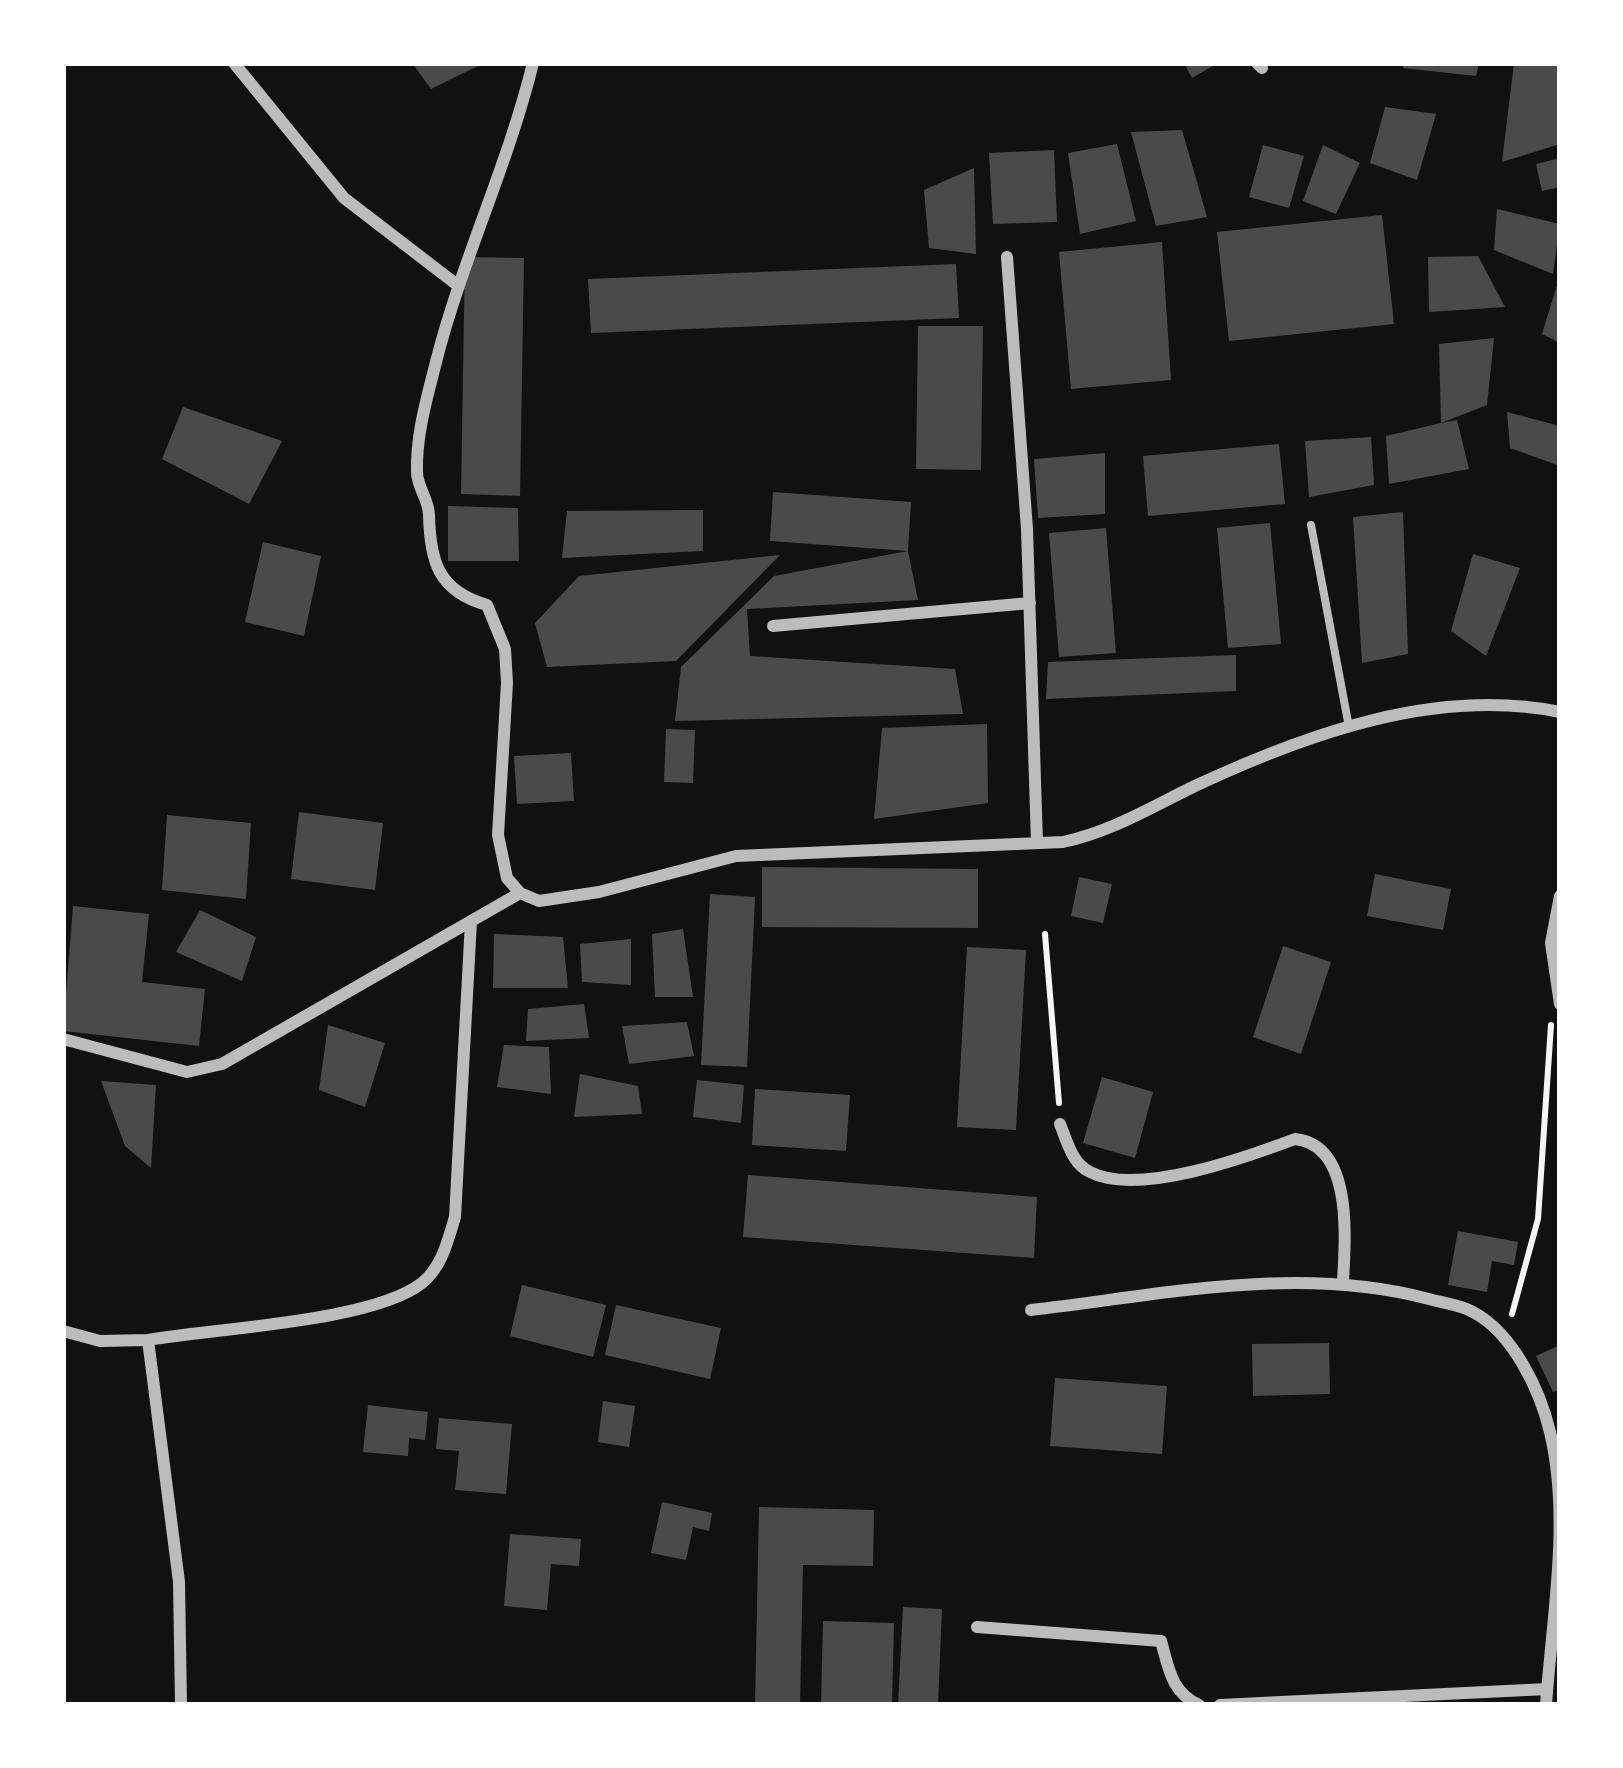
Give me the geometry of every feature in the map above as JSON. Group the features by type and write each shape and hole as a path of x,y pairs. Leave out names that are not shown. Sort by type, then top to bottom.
{"street":[{"path":"234,63 344,198 456,284"},
{"path":"532,63 518,122 456,284 420,424 416,477 430,511 427,538 435,572 464,598 487,604 505,649 497,835 507,878 520,893 539,902 599,892 736,856 1037,843 1111,832 1198,784 1305,739 1349,727 1461,706 1560,712"},
{"path":"1007,257 1030,603 1037,843"},
{"path":"772,626 1030,603"},
{"path":"63,1039 187,1072 222,1064 520,893"},
{"path":"1560,896 1551,943 1560,1004"},
{"path":"63,1331 100,1341 148,1340 356,1309 423,1283 441,1260 455,1217 471,921"},
{"path":"1060,1124 1080,1165 1091,1174 1119,1179 1199,1170 1295,1139 1310,1140 1322,1148 1344,1208 1343,1282"},
{"path":"1030,1310 1257,1283 1343,1282 1472,1311 1522,1361 1550,1430 1558,1488 1546,1705"},
{"path":"148,1340 179,1582 181,1705"},
{"path":"977,1627 1161,1641 1172,1682 1183,1697 1199,1705"},
{"path":"1220,1705 1547,1689"}],"lane":[{"path":"1312,525 1349,727"}],"path":[{"path":"1045,934 1060,1124"},
{"path":"1504,1340 1538,1219 1551,1032"}],"building":[{"path":"412,63 484,63 431,89"},
{"path":"1184,63 1218,63 1192,78"},
{"path":"1404,63 1479,63 1476,76 1403,68"},
{"path":"1514,63 1560,63 1560,144 1502,162"},
{"path":"1385,107 1436,114 1417,180 1370,163"},
{"path":"1182,130 1207,217 1156,226 1131,132"},
{"path":"1117,144 1136,221 1080,234 1068,153"},
{"path":"1263,145 1304,156 1289,208 1249,197"},
{"path":"1323,145 1360,163 1336,214 1303,201"},
{"path":"1054,150 1057,222 993,224 989,153"},
{"path":"1560,158 1560,187 1542,191 1536,164"},
{"path":"974,168 976,254 929,248 924,190"},
{"path":"1497,209 1560,224 1553,274 1494,250"},
{"path":"1382,215 1394,324 1229,341 1217,232"},
{"path":"1162,242 1171,380 1071,389 1059,252"},
{"path":"1478,256 1505,307 1429,312 1428,257"},
{"path":"465,257 524,258 520,496 461,494"},
{"path":"956,264 959,318 591,333 588,279"},
{"path":"1560,279 1560,343 1542,334"},
{"path":"918,326 983,326 981,470 916,469"},
{"path":"1494,338 1487,405 1441,423 1439,344"},
{"path":"183,407 282,441 249,504 162,459"},
{"path":"1507,412 1560,426 1560,466 1510,448"},
{"path":"1457,420 1469,469 1389,484 1386,436"},
{"path":"1371,437 1374,485 1309,497 1305,441"},
{"path":"1279,444 1285,504 1148,516 1143,456"},
{"path":"1105,453 1105,514 1038,518 1034,459"},
{"path":"773,492 911,502 908,551 770,541"},
{"path":"448,506 518,508 519,561 448,561"},
{"path":"703,510 703,551 562,558 567,511"},
{"path":"1403,512 1408,654 1362,663 1353,517"},
{"path":"1270,523 1281,644 1228,648 1217,528"},
{"path":"1106,528 1116,653 1059,657 1049,533"},
{"path":"263,542 321,556 304,636 245,622"},
{"path":"908,551 918,600 747,609 750,656 955,669 963,714 675,721 681,667 774,576"},
{"path":"1473,554 1520,568 1486,656 1451,631"},
{"path":"780,555 676,661 547,667 535,623 579,576"},
{"path":"1236,655 1236,691 1046,699 1048,662"},
{"path":"987,724 988,803 874,819 882,728"},
{"path":"666,729 695,730 693,783 664,782"},
{"path":"571,753 574,801 517,804 514,756"},
{"path":"299,812 383,823 375,890 291,879"},
{"path":"167,815 251,823 246,899 162,890"},
{"path":"762,867 978,869 978,928 762,927"},
{"path":"1375,874 1451,889 1443,930 1367,916"},
{"path":"1079,877 1112,884 1103,923 1071,916"},
{"path":"710,894 755,897 747,1067 701,1065"},
{"path":"73,906 149,914 142,982 205,989 199,1046 63,1031"},
{"path":"200,910 256,937 242,981 176,952"},
{"path":"683,929 693,997 655,997 652,934"},
{"path":"494,934 563,937 568,988 493,988"},
{"path":"631,939 631,985 582,982 580,944"},
{"path":"1283,946 1331,962 1301,1054 1253,1037"},
{"path":"967,947 1026,950 1016,1130 957,1127"},
{"path":"584,1004 589,1038 526,1041 528,1009"},
{"path":"687,1022 694,1056 629,1064 622,1026"},
{"path":"328,1025 385,1043 365,1107 319,1090"},
{"path":"504,1045 549,1047 551,1094 497,1087"},
{"path":"580,1074 638,1086 642,1114 574,1117"},
{"path":"1102,1077 1153,1092 1135,1158 1083,1143"},
{"path":"697,1080 744,1085 741,1123 693,1117"},
{"path":"101,1081 156,1085 151,1168 125,1146"},
{"path":"755,1089 850,1095 846,1151 752,1145"},
{"path":"748,1175 1037,1197 1034,1258 743,1237"},
{"path":"1458,1231 1518,1242 1514,1265 1492,1261 1487,1292 1448,1285"},
{"path":"522,1285 606,1305 593,1357 510,1336"},
{"path":"616,1305 721,1328 710,1379 605,1355"},
{"path":"1329,1343 1330,1394 1253,1396 1252,1344"},
{"path":"1560,1345 1560,1389 1553,1392 1536,1356"},
{"path":"1055,1378 1167,1386 1162,1454 1050,1446"},
{"path":"603,1401 635,1406 629,1447 598,1442"},
{"path":"368,1405 428,1412 425,1440 409,1438 408,1456 363,1452"},
{"path":"439,1418 512,1424 506,1494 455,1490 459,1451 436,1449"},
{"path":"662,1502 712,1513 709,1531 693,1527 686,1560 651,1553"},
{"path":"759,1507 874,1510 873,1566 803,1565 800,1705 755,1705"},
{"path":"510,1534 581,1539 579,1566 551,1564 547,1610 504,1606"},
{"path":"903,1607 942,1609 938,1705 898,1705"},
{"path":"823,1621 894,1623 892,1705 821,1705"}]}
